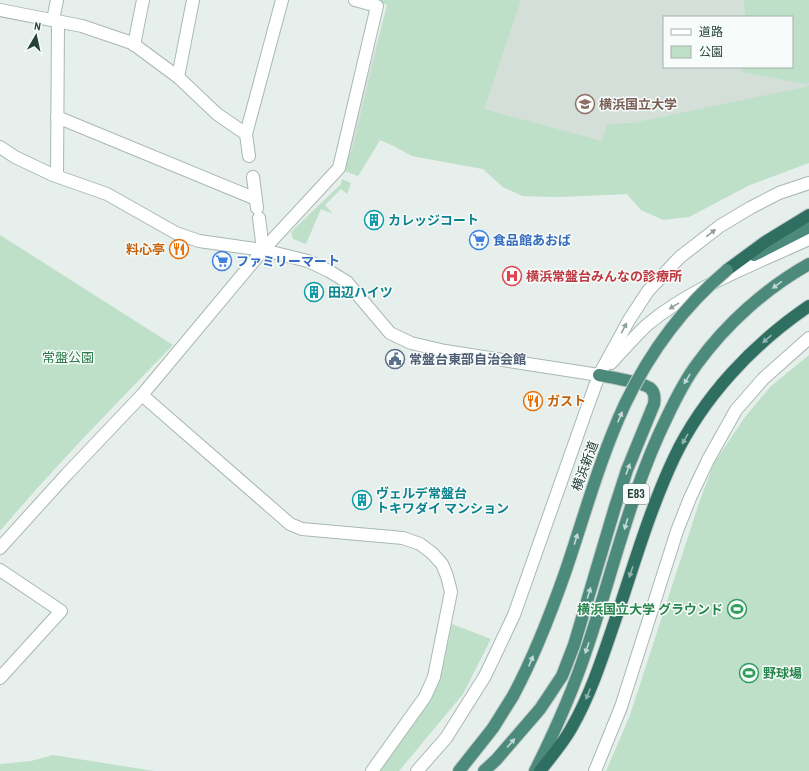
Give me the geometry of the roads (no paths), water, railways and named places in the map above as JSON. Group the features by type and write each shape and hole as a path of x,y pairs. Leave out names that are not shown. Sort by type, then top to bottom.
{"highway":[{"path":"727,270 765,242 809,215"},
{"name":"横浜新道","path":"459,771 514,696 528,667 548,621 603,456 625,405 644,370 667,335 682,316 705,290 727,270 749,257 809,227"},
{"name":"E83","path":"535,771 562,715 587,649 642,474 679,393 701,358 715,341 742,314 775,286 809,264"},
{"name":"E83","path":"540,771 572,728 585,701 600,665 653,507 674,457 700,413 730,375 766,340 809,306"},
{"path":"484,771 496,760 540,709 562,676 574,644 615,507 654,404 655,395 650,387 599,375"}],"street":[{"path":"57,0 57,176"},
{"path":"134,45 143,0"},
{"path":"178,77 193,0"},
{"path":"249,156 246,134 282,0"},
{"path":"0,548 67,474 142,395 264,250 338,168 377,6 355,0"},
{"path":"0,10 82,26 134,45 178,77 217,114 246,134"},
{"path":"57,117 257,208"},
{"path":"0,147 15,157 57,176 107,194 176,233 199,241 264,250 308,261 347,282 390,333 411,344 445,351 599,375"},
{"path":"253,178 264,250"},
{"path":"417,771 446,738 485,676 514,615 599,375 629,320 648,291 680,257 720,226 779,193 809,183"},
{"path":"599,375 648,325 670,308 705,287 809,239"},
{"path":"596,771 624,700 677,531 690,498 708,460 736,410 763,379 809,338"},
{"path":"142,395 290,524 302,530 403,538 420,544 432,553 442,564 451,592 434,677 425,697 372,771"},
{"path":"0,570 60,611 0,678"}],"place":[{"name":"横浜国立大学","path":"585,104"},
{"name":"カレッジコート","path":"374,220"},
{"name":"食品館あおば","path":"479,240"},
{"name":"料心亭","path":"179,249"},
{"name":"ファミリーマート","path":"222,261"},
{"name":"横浜常盤台みんなの診療所","path":"512,276"},
{"name":"田辺ハイツ","path":"314,292"},
{"name":"常盤台東部自治会館","path":"395,359"},
{"name":"ガスト","path":"533,401"},
{"name":"ヴェルデ常盤台 トキワダイ マンション","path":"362,500"},
{"name":"横浜国立大学 グラウンド","path":"737,609"},
{"name":"野球場","path":"749,673"}],"park label":[{"name":"常盤公園","path":"68,357"}]}
